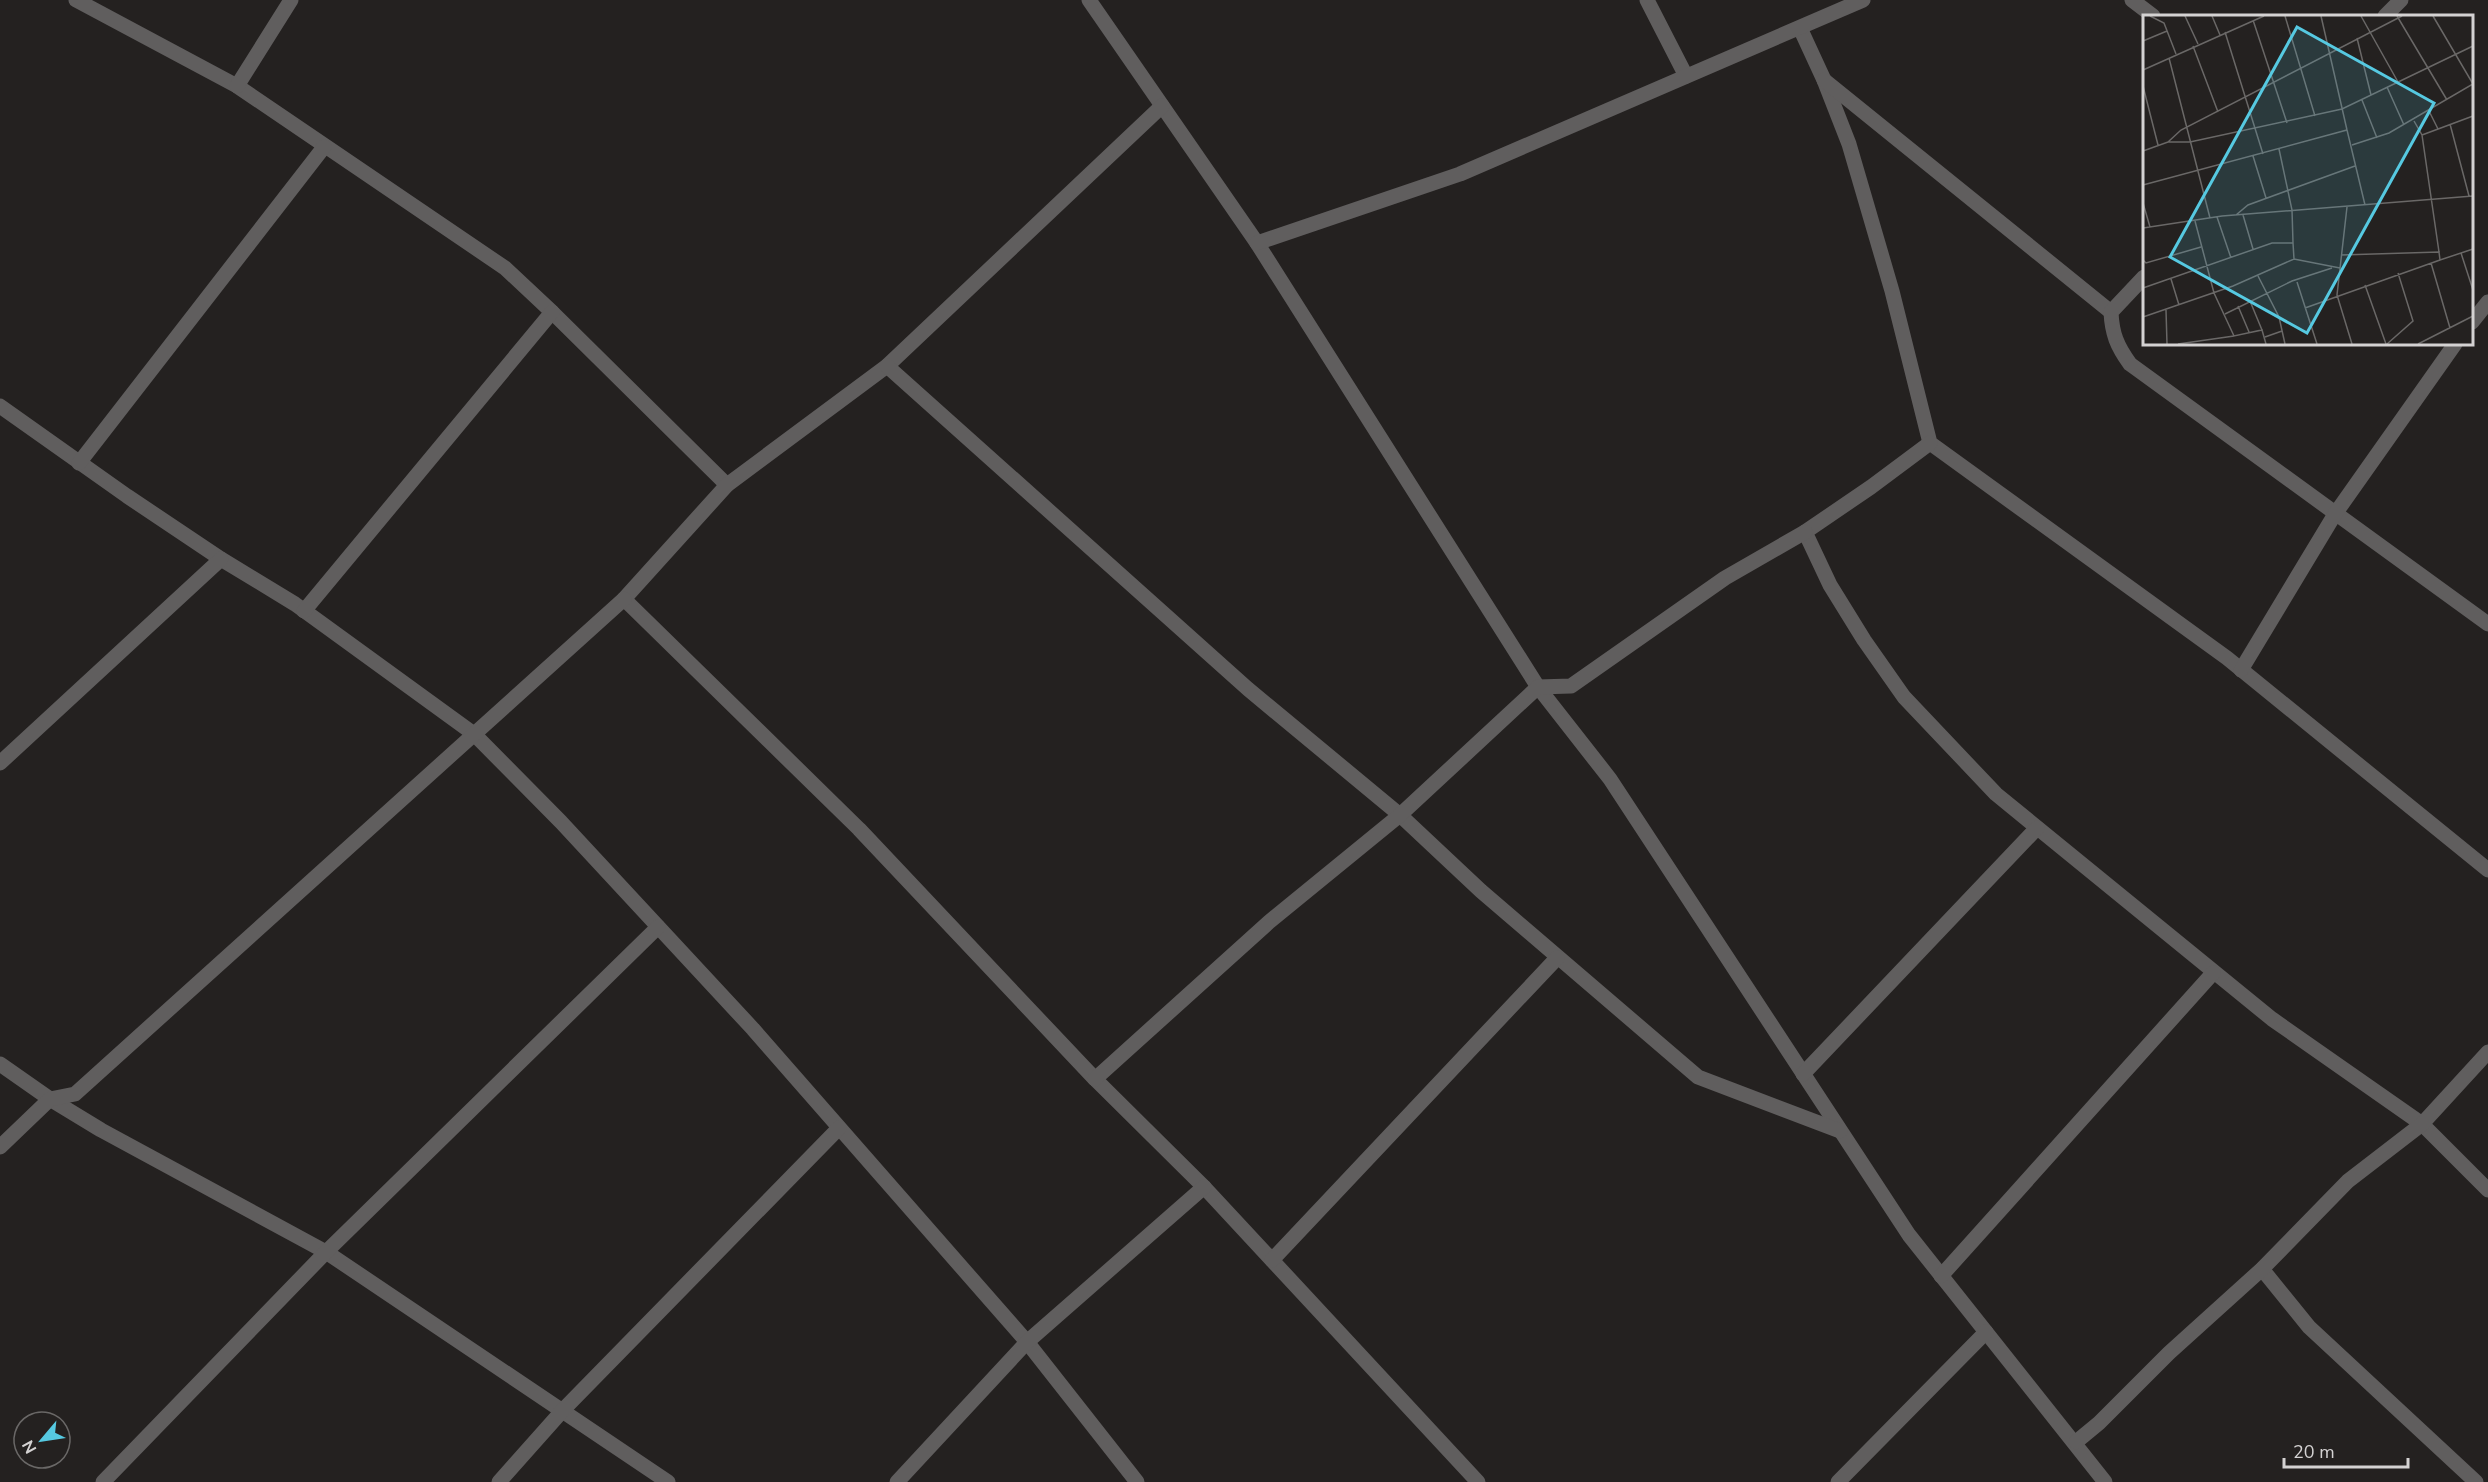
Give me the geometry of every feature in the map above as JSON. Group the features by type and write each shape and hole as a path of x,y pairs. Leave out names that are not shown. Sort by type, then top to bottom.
{"street":[{"path":"76,0 95,4 237,86 495,262 552,312 727,485"},
{"path":"237,86 291,0"},
{"path":"1089,0 1257,243 1538,687 1610,779 1909,1235 2076,1442 2105,1482"},
{"path":"1647,0 1686,76"},
{"path":"1257,243 1460,174 1863,0"},
{"path":"2132,0 2151,15"},
{"path":"2386,15 2401,0"},
{"path":"1800,27 1849,144 1892,291 1930,443 2241,670 2488,870"},
{"path":"1824,80 2111,312"},
{"path":"0,1147 50,1099 75,1094 624,599 727,485 887,366 1162,106"},
{"path":"79,463 324,147"},
{"path":"2143,279 2111,312 2112,334 2119,349 2130,363 2336,514 2486,619"},
{"path":"2473,321 2488,302"},
{"path":"304,611 552,312"},
{"path":"2241,670 2336,514 2454,345"},
{"path":"887,366 1248,689 1401,815 1481,891 1698,1077 1840,1131"},
{"path":"0,406 79,463 221,559 304,611 474,734 561,822 753,1029 1027,1342 1137,1482"},
{"path":"1095,1079 1269,922 1401,815 1538,687 1570,686 1725,578 1805,532 1930,443"},
{"path":"1805,532 1830,585 1864,640 1904,697 1996,794 2272,1019 2422,1124 2488,1190"},
{"path":"0,763 221,559"},
{"path":"624,599 859,829 1095,1079 1204,1187 1478,1482"},
{"path":"1803,1074 2037,828"},
{"path":"103,1482 326,1252 658,927"},
{"path":"1272,1260 1557,958"},
{"path":"1941,1276 2213,973"},
{"path":"2076,1442 2099,1423 2169,1353 2262,1269 2348,1181 2422,1124 2488,1052"},
{"path":"0,1064 100,1131 326,1252 668,1482"},
{"path":"499,1482 563,1410 839,1128"},
{"path":"897,1482 1027,1342 1204,1187"},
{"path":"2262,1269 2309,1327 2476,1482"},
{"path":"1838,1482 1986,1332"}]}
